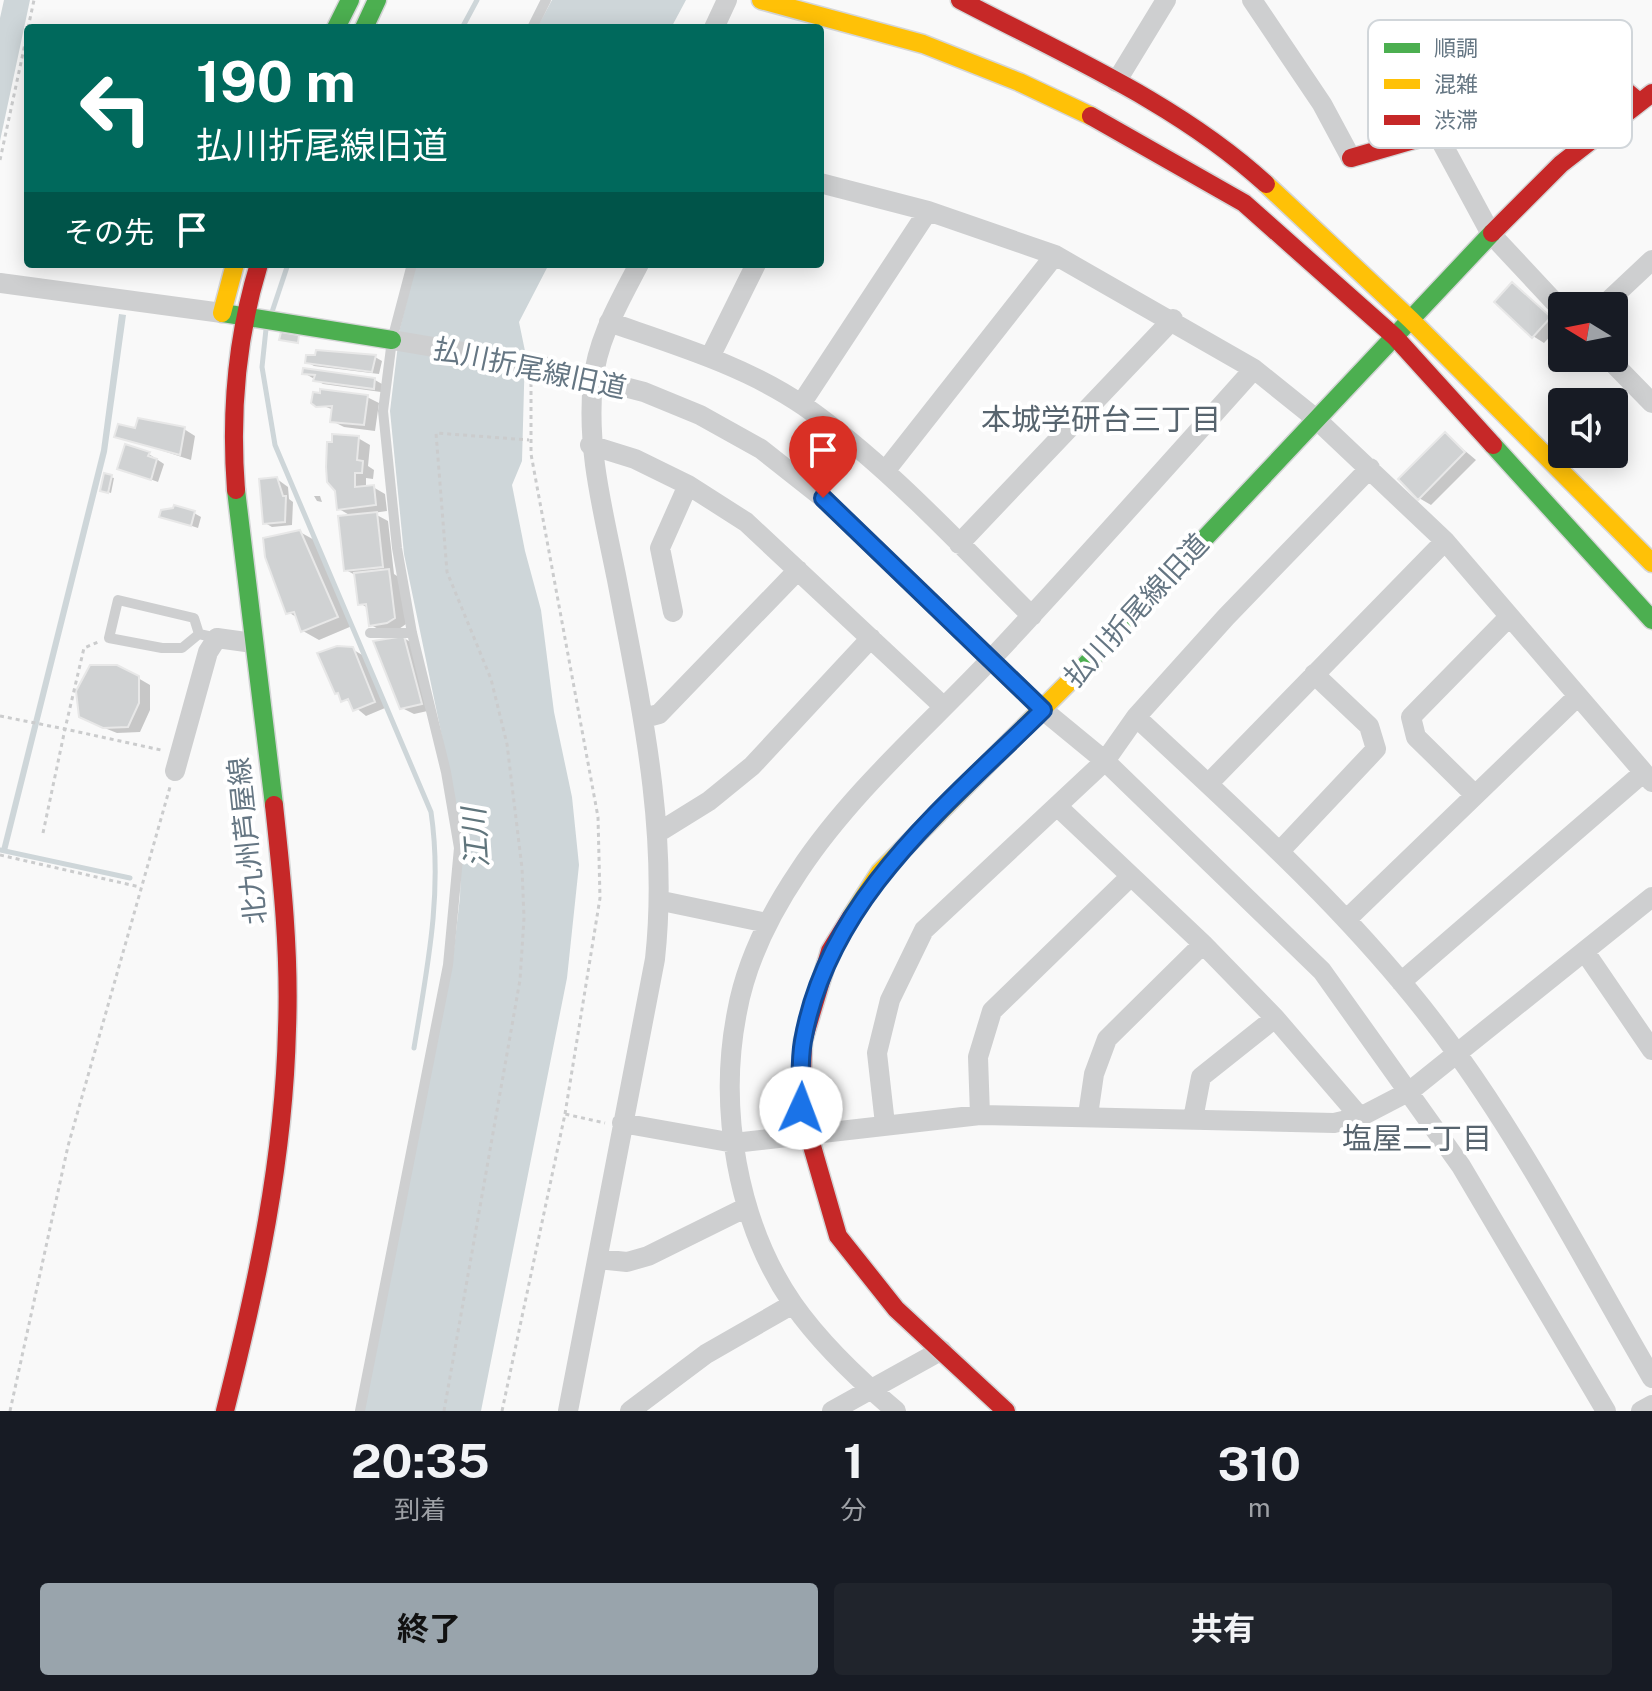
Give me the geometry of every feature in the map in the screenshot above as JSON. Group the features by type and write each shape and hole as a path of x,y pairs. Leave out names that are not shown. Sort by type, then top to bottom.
{"street":[{"path":"338,24 350,0"},
{"path":"366,24 377,0"},
{"path":"716,24 727,0"},
{"path":"761,0 923,44 1019,82 1107,124 1244,203 1395,337 1652,620"},
{"path":"960,0 1116,82 1191,127 1258,177 1411,320 1652,563"},
{"path":"1116,82 1166,0"},
{"path":"1252,0 1322,104 1351,158 1387,148"},
{"path":"1445,148 1491,234 1548,295"},
{"name":"払川折尾線旧道","path":"396,341 535,364 644,392 700,415 761,449 823,498 1043,710 1491,234 1561,164 1581,148"},
{"path":"824,184 928,211 1055,255 1173,319 1254,369 1315,418 1445,541 1647,778 1401,982"},
{"path":"801,404 928,211"},
{"path":"886,470 1055,255"},
{"path":"1618,292 1652,260"},
{"name":"北九州芦屋線","path":"225,1411 269,1220 283,1095 287,999 280,875 228,639 236,497 232,315 235,268"},
{"name":"北九州芦屋線","path":"218,338 257,268"},
{"path":"568,1411 655,959 662,901 659,832 644,718 590,445 593,379 609,322 637,268"},
{"path":"710,357 754,268"},
{"path":"0,283 396,341"},
{"path":"959,544 1173,319"},
{"path":"609,322 710,357 801,404 886,470 1032,616"},
{"path":"896,1411 831,1350 793,1304 769,1263 747,1207 734,1143 731,1064 737,1012 767,923 827,832 1032,616 1254,369"},
{"path":"1622,372 1652,403"},
{"path":"590,445 635,459 688,485 746,522 944,707"},
{"path":"885,1124 877,1053 890,1000 924,930 1105,761 1136,717 1370,468"},
{"path":"673,612 660,548 688,485"},
{"path":"1208,784 1445,541"},
{"path":"644,718 659,714 798,570"},
{"path":"1474,794 1416,737 1411,717 1508,618"},
{"path":"659,832 709,801 752,766 871,638"},
{"path":"175,771 208,652 228,639"},
{"path":"1280,851 1376,749 1369,726 1314,674"},
{"path":"1347,919 1578,696"},
{"path":"1006,1411 896,1309 838,1236 801,1108 803,1041 830,951 880,872 1043,710 1105,761 1322,971 1461,1166 1606,1411"},
{"path":"1136,717 1280,851 1347,919 1458,1055 1530,1165 1652,1378"},
{"path":"1057,806 1203,944 1275,1018 1360,1117"},
{"path":"980,1115 978,1057 992,1011 1131,876"},
{"path":"622,1125 734,1143 980,1115 1088,1115 1308,1125 1360,1117 1410,1091 1458,1055 1652,897"},
{"path":"662,901 767,923"},
{"path":"1088,1115 1094,1074 1107,1039 1203,944"},
{"path":"1585,952 1652,1050"},
{"path":"1193,1119 1201,1077 1275,1018"},
{"path":"598,1259 627,1262 648,1256 747,1207"},
{"path":"630,1411 706,1354 793,1304"},
{"path":"832,1411 942,1350"},
{"path":"1641,1411 1652,1405"}],"lane":[{"path":"534,24 546,0"},
{"path":"360,1411 448,965 457,878 455,818 412,633 397,548 383,411 411,268"},
{"path":"118,600 194,618 228,639 182,648 162,648 109,638 118,600"},
{"path":"370,633 412,633"}],"path":[{"path":"29,24 34,0"},
{"path":"0,160 24,48"},
{"path":"502,1411 565,1114 600,898 598,817 529,440 532,377"},
{"path":"444,1411 520,980 524,918 522,868 507,744 491,679 447,572 436,433 529,440"},
{"path":"43,833 84,648 109,638"},
{"path":"0,716 162,750"},
{"path":"10,1411 68,1146 175,771"},
{"path":"0,855 140,887"},
{"path":"565,1114 622,1125"}],"water":[{"path":"4,0 30,0 0,141 0,18"},
{"path":"552,0 686,0 673,24 539,24"},
{"name":"江川","path":"415,268 547,268 519,322 525,351 522,461 512,485 541,610 554,712 572,797 579,865 567,978 481,1411 364,1411 452,966 460,897 462,833 404,554 390,411 400,328"},
{"path":"119,314 126,315 107,452 7,851 1,850 101,450"}],"building":[{"path":"1512,282 1548,314 1548,320 1532,338 1494,302"},
{"path":"281,332 299,335 298,343 279,340"},
{"path":"316,350 376,355 372,372 305,363 306,355 315,355"},
{"path":"303,368 375,378 374,389 313,381 315,375 302,374"},
{"path":"320,389 368,395 364,425 330,422 332,406 316,407 311,403 313,392 320,393"},
{"path":"138,418 185,427 180,455 114,437 118,424 135,428"},
{"path":"1445,432 1465,452 1418,500 1398,479"},
{"path":"332,434 359,436 357,460 363,461 362,473 355,473 355,487 374,485 376,505 337,510 335,491 327,482 326,467 327,442 332,442"},
{"path":"125,444 150,452 148,456 157,459 151,480 117,469"},
{"path":"104,473 112,475 108,493 100,491"},
{"path":"277,477 283,496 286,496 285,522 263,524 259,479"},
{"path":"174,505 195,511 191,526 159,517 161,510 173,508"},
{"path":"377,512 383,567 344,571 338,516"},
{"path":"300,530 338,617 301,632 294,612 286,614 265,557 263,538"},
{"path":"389,569 395,618 387,623 369,626 366,604 358,605 354,573"},
{"path":"404,636 422,704 400,709 373,641"},
{"path":"337,646 353,647 375,702 353,711 348,699 341,702 338,693 335,694 317,653"},
{"path":"90,665 117,665 139,676 139,703 128,727 103,728 79,717 76,691"}],"waterway":[{"path":"464,24 477,0"},
{"path":"272,312 287,268"},
{"path":"266,329 262,367 275,445 431,812 434,901 414,1048"},
{"path":"0,850 130,878"}],"traffic: fast":[{"path":"338,24 350,0"},
{"path":"366,24 377,0"},
{"path":"1078,673 1492,233"},
{"path":"223,313 392,340"},
{"path":"1493,445 1652,620"},
{"path":"236,490 274,805"}],"traffic: slow":[{"path":"761,0 923,44 1019,82 1091,116"},
{"path":"1266,184 1411,320 1652,563"},
{"path":"222,313 234,268"},
{"path":"851,917 880,872 1078,673"}],"traffic: jam":[{"path":"960,0 1158,105 1232,155 1266,184"},
{"path":"1632,109 1652,93"},
{"path":"1632,96 1639,102"},
{"path":"1091,116 1244,203 1395,337 1493,445"},
{"path":"1351,158 1386,148"},
{"path":"1492,233 1561,164 1582,148"},
{"path":"236,490 234,432 237,376 245,320 258,268"},
{"path":"225,1411 267,1222 285,1078 288,1001 286,945 274,805"},
{"path":"851,917 830,951 803,1041 801,1108 838,1236 896,1309 1006,1411"}],"district":[{"name":"本城学研台三丁目","path":"1101,420"},
{"name":"塩屋二丁目","path":"1417,1139"}],"route":[{"path":"801,1108 803,1041 830,951 880,872 1043,710 823,498"}]}
